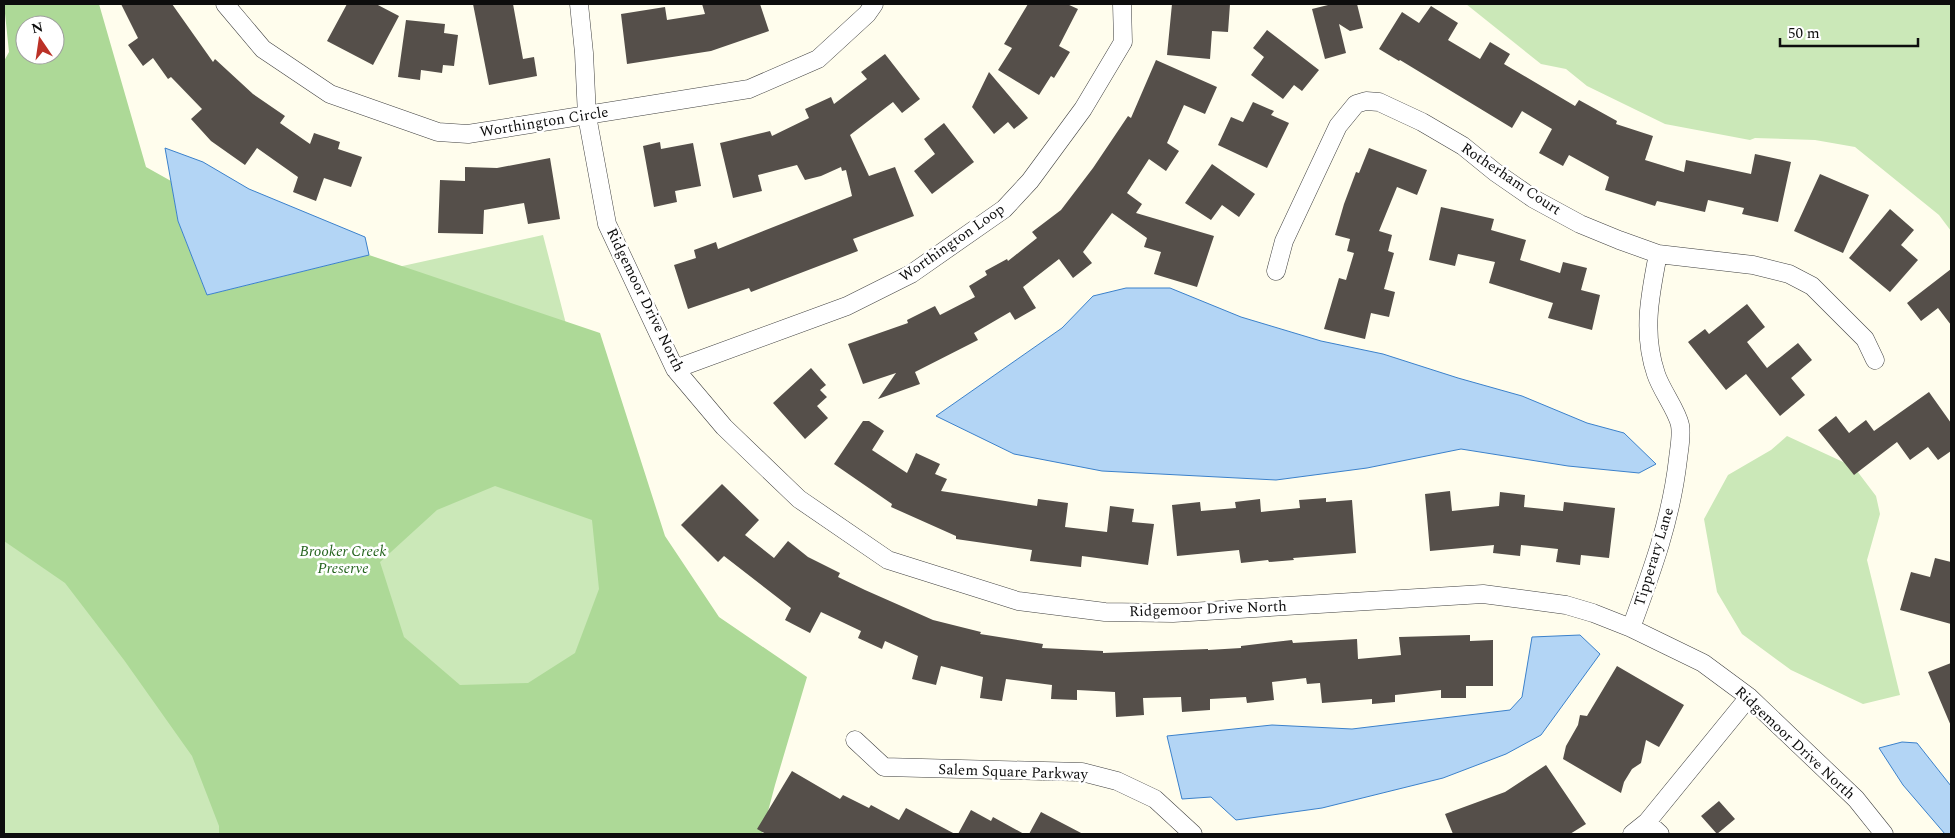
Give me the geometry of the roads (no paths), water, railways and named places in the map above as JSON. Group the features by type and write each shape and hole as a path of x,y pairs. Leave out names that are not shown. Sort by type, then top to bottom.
{"street":[{"name":"Worthington Circle","path":"225,4 263,49 330,94 438,132 468,134 749,89 818,59 867,14 874,4"},
{"name":"Ridgemoor Drive North","path":"578,4 584,53 587,116 607,224 675,370 724,427 799,499 888,560 1018,601 1105,612 1173,613 1483,594 1566,605 1631,628 1703,663 1749,697 1856,799 1884,834"},
{"name":"Worthington Loop","path":"675,370 855,302 911,274 1004,209 1030,180 1083,109 1124,42 1122,4"},
{"name":"Rotherham Court","path":"1276,271 1284,241 1338,126 1356,104 1380,102 1422,122 1463,146 1495,172 1534,198 1580,224 1618,240 1658,254 1752,265 1789,274 1812,286 1865,339 1875,360"},
{"name":"Tipperary Lane","path":"1631,628 1662,542 1675,488 1680,439 1680,424 1656,375 1648,347 1648,302 1658,254"},
{"path":"1632,834 1647,822 1749,697"},
{"name":"Salem Square Parkway","path":"855,740 884,767 1082,772 1117,781 1155,799 1193,834"},
{"path":"1647,822 1660,834"}],"water":[{"path":"165,148 203,162 249,189 365,237 369,255 207,295 178,221"},
{"path":"1126,288 1170,288 1241,317 1321,341 1383,354 1522,396 1587,423 1624,433 1656,464 1639,473 1568,466 1461,449 1367,468 1276,480 1102,471 1014,454 936,416 1062,328 1093,296"},
{"path":"1580,635 1600,654 1541,735 1506,754 1443,778 1322,808 1236,820 1211,797 1182,799 1167,736 1272,725 1352,729 1510,710 1522,697 1532,637"},
{"path":"1902,742 1917,743 1951,786 1951,834 1945,834 1903,785 1879,748"}],"park label":[{"name":"Brooker Creek Preserve","path":"343,560"}]}
